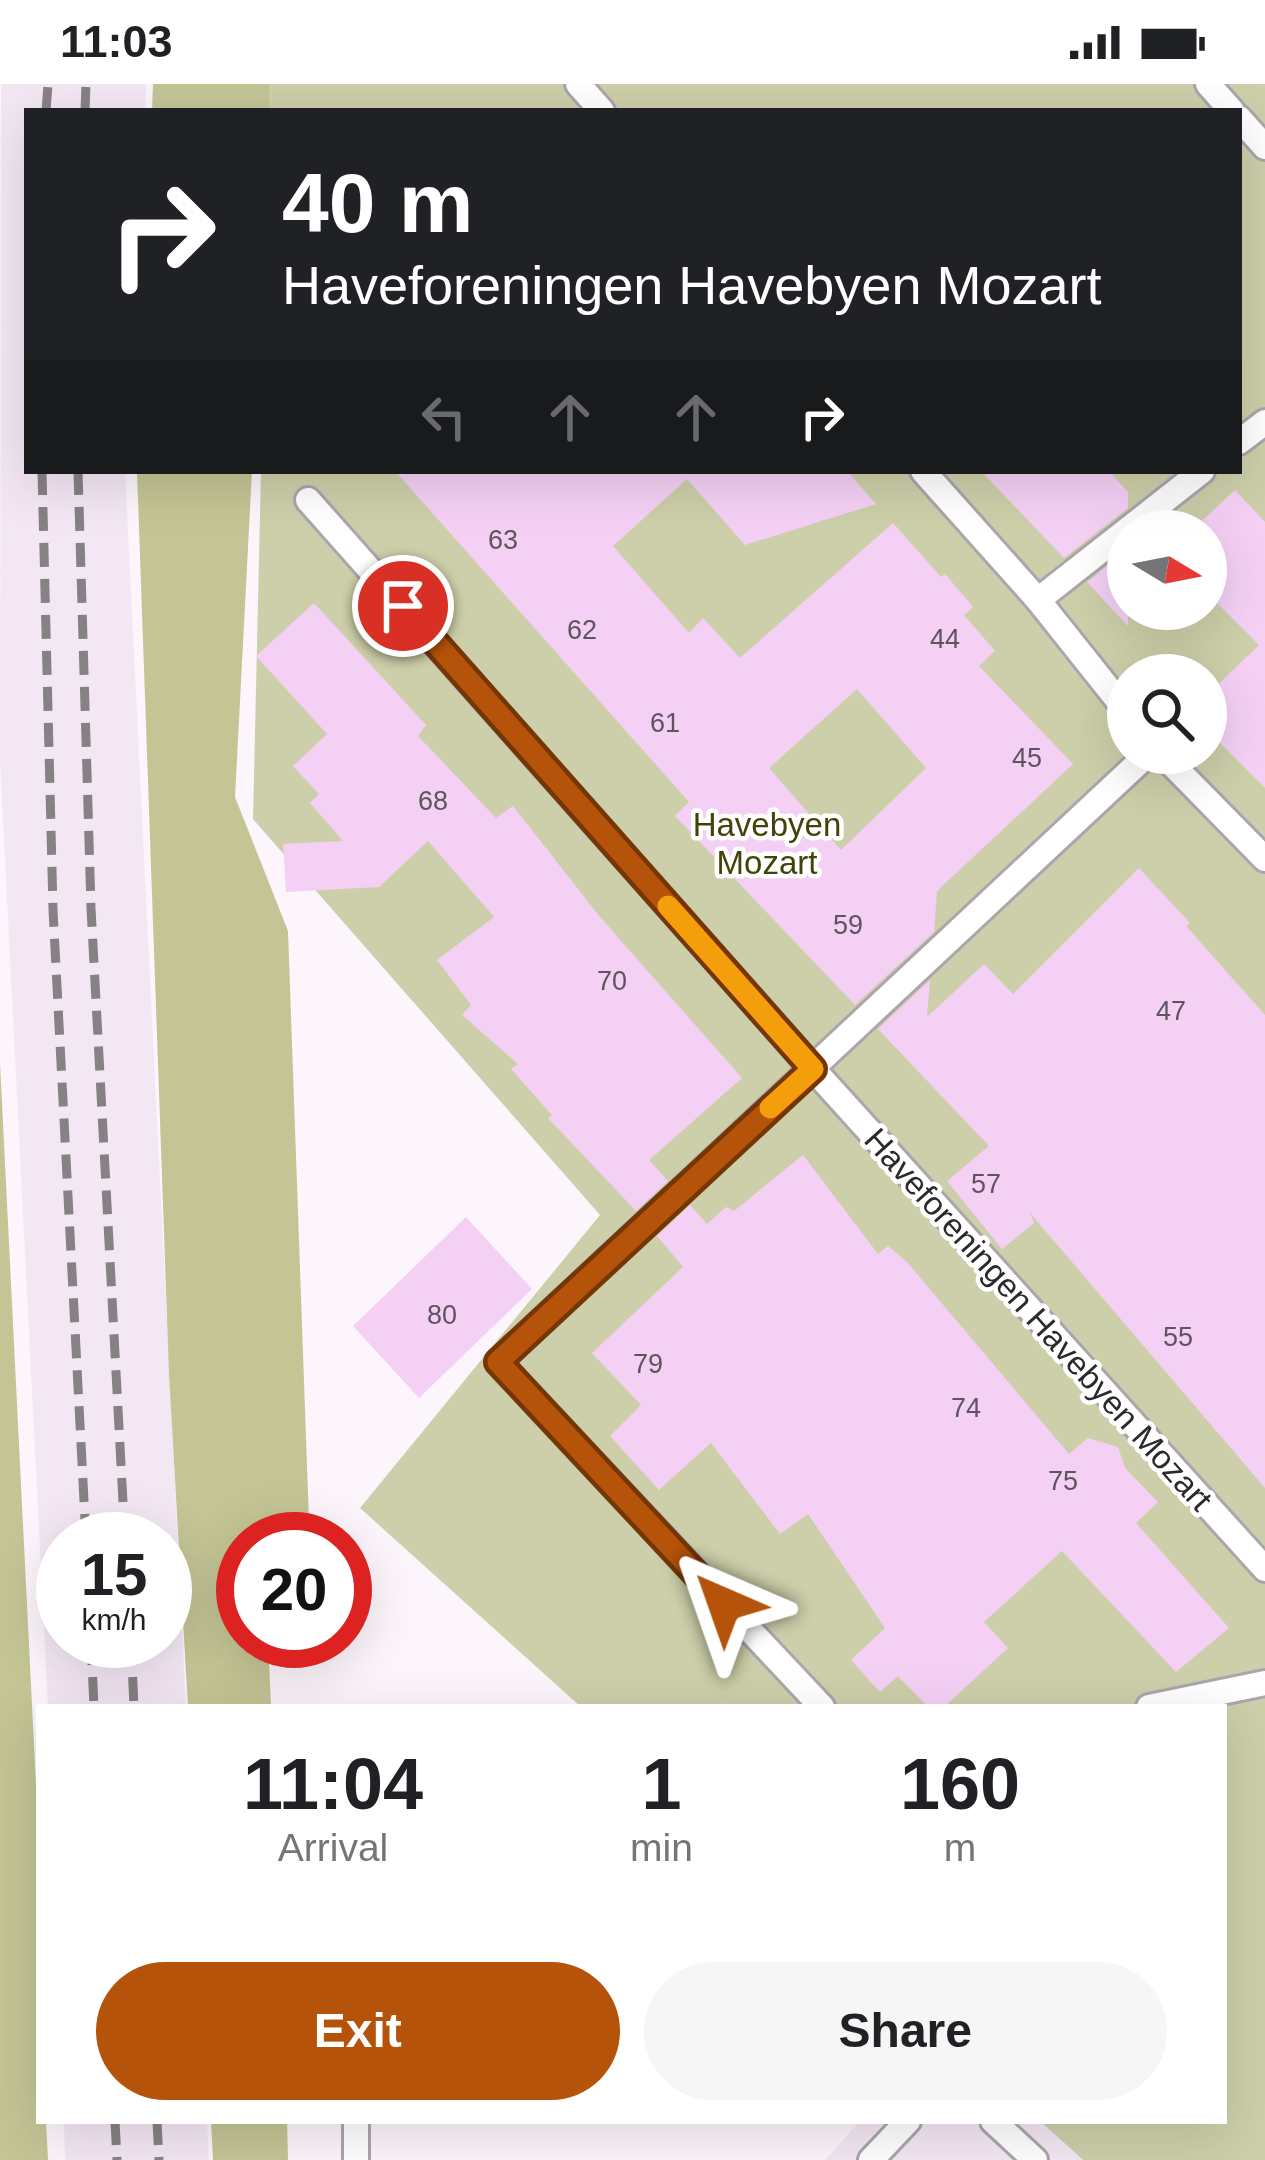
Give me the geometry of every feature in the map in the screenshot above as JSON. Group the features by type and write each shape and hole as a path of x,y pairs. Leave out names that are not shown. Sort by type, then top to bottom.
{"lane":[{"path":"578,84 599,108"},
{"path":"1208,84 1229,108"},
{"path":"1242,121 1265,147"},
{"path":"926,474 1038,600 1107,687"},
{"path":"1038,600 1198,474"},
{"name":"Haveforeningen Havebyen Mozart","path":"308,500 1265,1569"},
{"path":"819,1704 498,1362 1127,774"},
{"path":"1182,774 1265,859"},
{"path":"1163,1704 1265,1682"},
{"path":"356,2124 356,2160"},
{"path":"872,2160 905,2124"},
{"path":"996,2124 1035,2160"}],"shaded area":[{"path":"1,84 146,84 145,108 24,108 24,474 125,474 176,1512 38,1512 0,761"},
{"path":"46,1668 184,1668 186,1704 48,1704"},
{"path":"64,2124 207,2124 209,2160 65,2160"},
{"path":"857,2124 1043,2124 1083,2160 825,2160"}],"green space":[{"path":"153,84 269,84 269,108 152,108"},
{"name":"Havebyen Mozart","path":"269,84 1265,84 1265,2160 1083,2160 1043,2124 1227,2124 1227,1704 578,1704 372,1519 372,1512 360,1508 600,1215 253,819 261,474 1242,474 1242,108 269,108"},
{"path":"137,474 252,474 235,797 288,931 309,1512 216,1512 216,1668 269,1668 271,1704 188,1704 192,1512 177,1512"},
{"path":"0,1063 36,1785 36,2124 46,2124 48,2160 0,2160"},
{"path":"211,2124 287,2124 288,2160 213,2160"}],"building":[{"path":"398,474 850,474 876,504 745,545 687,479 613,546 689,633 703,618 740,658 893,523 973,607 964,615 995,651 979,666 1073,764 937,891 934,932 855,1005 675,816 689,802","holes":["857,689 926,768 841,850 769,768"]},
{"path":"984,474 1112,474 1128,492 1128,508 1107,510 1107,524 1064,558"},
{"path":"1235,490 1265,522 1265,788 1227,750 1227,676 1259,645 1227,613 1227,510 1214,510"},
{"path":"1107,566 1107,603 1087,582"},
{"path":"314,603 426,725 418,736 496,818 513,806 600,917 742,1078 649,1160 668,1181 636,1211 548,1118 552,1115 511,1069 518,1064 462,1015 471,1005 437,960 494,917 428,841 379,887 286,892 283,844 343,841 310,803 319,794 293,766 327,734 256,656"},
{"path":"1139,868 1265,1015 1265,1488 1030,1213 1034,1223 1002,1249 947,1181 989,1146 878,1029 930,980 927,1017 984,964 1013,994"},
{"path":"803,1155 878,1254 888,1246 907,1262 1069,1454 1088,1438 1118,1447 1125,1468 1158,1502 1136,1523 1229,1628 1176,1672 1062,1551 984,1622 1008,1648 947,1704 925,1704 898,1676 880,1692 851,1660 885,1628 808,1514 780,1534 711,1443 659,1490 610,1436 641,1405 592,1353 683,1267 657,1236 690,1205 707,1224 726,1207 734,1211"},
{"path":"466,1217 532,1289 419,1398 353,1326"}],"railway":[{"path":"46,108 48,84"},
{"path":"85,108 86,84"},
{"path":"42,474 53,910 85,1512"},
{"path":"78,474 91,908 124,1512"},
{"path":"92,1668 94,1704"},
{"path":"132,1668 134,1704"},
{"path":"115,2124 117,2160"},
{"path":"157,2124 159,2160"}],"slow traffic":[{"path":"668,906 813,1069 770,1108"}],"route":[{"path":"403,606 813,1069 498,1362 724,1604"}]}
